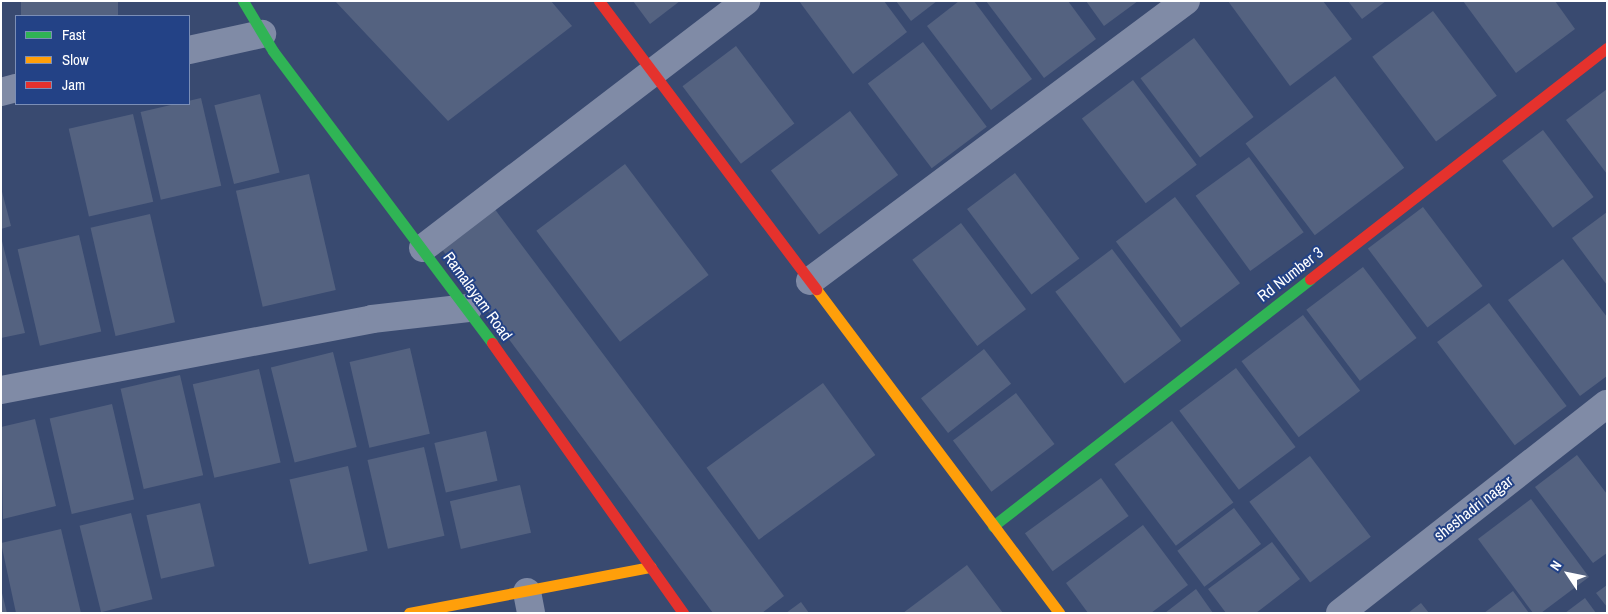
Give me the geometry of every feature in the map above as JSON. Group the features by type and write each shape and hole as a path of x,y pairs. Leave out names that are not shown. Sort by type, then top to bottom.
{"street":[{"name":"Ramalayam Road","path":"244,1 262,34 468,308 683,613"},
{"path":"599,1 1059,613"},
{"path":"423,248 746,1"},
{"path":"810,281 1186,1"},
{"path":"190,50 262,34"},
{"name":"Rd Number 3","path":"992,526 1607,48"},
{"path":"1,92 15,88"},
{"path":"1,390 372,319 468,308"},
{"name":"sheshadri nagar","path":"1340,613 1607,404"},
{"path":"409,613 529,602 651,567"}],"building":[{"path":"21,1 118,1 118,15 21,15"},
{"path":"335,1 551,1 572,26 448,121"},
{"path":"633,1 680,1 650,24"},
{"path":"799,1 884,1 907,32 853,74"},
{"path":"896,1 937,1 911,21"},
{"path":"959,1 974,1 1032,79 991,110 927,26"},
{"path":"986,1 1068,1 1096,39 1044,78"},
{"path":"1086,1 1138,1 1104,26"},
{"path":"1228,1 1323,1 1352,39 1290,86"},
{"path":"1348,1 1386,1 1362,19"},
{"path":"1463,1 1555,1 1575,29 1516,73"},
{"path":"1433,11 1497,96 1436,141 1372,57"},
{"path":"1194,38 1254,117 1200,157 1140,78"},
{"path":"923,42 987,127 932,168 868,84"},
{"path":"736,46 794,123 741,164 682,86"},
{"path":"1335,76 1404,168 1315,235 1246,143"},
{"path":"1133,80 1197,165 1146,203 1082,119"},
{"path":"1607,89 1607,174 1566,120"},
{"path":"260,94 280,173 234,184 214,105"},
{"path":"201,98 221,186 161,200 141,112 171,105 190,105 190,101"},
{"path":"850,111 898,175 819,234 771,171"},
{"path":"133,114 153,202 89,217 69,129"},
{"path":"1543,130 1594,197 1553,228 1502,161"},
{"path":"1249,157 1304,232 1250,271 1196,196"},
{"path":"625,164 709,275 620,342 536,231"},
{"path":"1015,173 1079,258 1031,295 967,209"},
{"path":"309,174 336,290 263,307 236,191"},
{"path":"1,188 11,226 1,229"},
{"path":"1175,197 1240,283 1181,328 1116,242"},
{"path":"1423,207 1483,286 1427,328 1368,249"},
{"path":"494,208 784,596 762,613 713,613 441,248"},
{"path":"1607,212 1607,285 1572,238"},
{"path":"150,214 175,322 116,336 91,228"},
{"path":"961,223 1026,309 977,346 912,260"},
{"path":"79,235 101,331 40,346 18,249"},
{"path":"1,237 25,333 1,338"},
{"path":"1112,249 1181,341 1125,384 1055,292"},
{"path":"1563,259 1607,317 1607,376 1580,396 1508,300"},
{"path":"1363,267 1417,338 1360,381 1306,310"},
{"path":"1489,303 1567,406 1515,445 1437,342"},
{"path":"1303,315 1360,391 1299,437 1242,361"},
{"path":"410,348 430,434 369,448 350,362"},
{"path":"984,349 1011,384 948,433 921,398"},
{"path":"333,352 357,447 295,463 271,367"},
{"path":"1236,368 1296,447 1239,490 1179,411"},
{"path":"259,369 281,463 214,478 193,384"},
{"path":"180,375 203,475 144,489 121,389"},
{"path":"823,383 875,455 759,540 707,468"},
{"path":"1016,393 1055,444 991,492 953,441"},
{"path":"112,404 134,499 72,514 50,418"},
{"path":"35,419 56,506 3,519 1,427"},
{"path":"1172,421 1233,502 1176,546 1114,464"},
{"path":"486,431 497,481 446,493 434,443"},
{"path":"424,447 444,536 388,549 367,460"},
{"path":"1577,455 1607,494 1607,553 1593,563 1535,487"},
{"path":"1310,456 1371,537 1310,582 1249,502"},
{"path":"348,466 368,551 309,564 290,479"},
{"path":"1101,478 1129,516 1053,571 1025,533"},
{"path":"520,485 531,533 461,549 450,501"},
{"path":"1531,499 1589,577 1541,613 1533,613 1478,539"},
{"path":"200,503 215,566 161,579 146,515"},
{"path":"1234,508 1261,544 1204,587 1177,551"},
{"path":"131,513 153,599 101,612 80,526"},
{"path":"1143,525 1188,585 1151,613 1088,613 1066,583"},
{"path":"61,529 81,613 16,613 1,543"},
{"path":"1272,542 1300,579 1256,613 1226,613 1208,589"},
{"path":"967,565 1003,613 903,613"},
{"path":"1607,585 1607,607 1596,593"},
{"path":"1196,589 1213,613 1165,613"},
{"path":"1513,591 1529,613 1484,613"},
{"path":"2,593 7,613 1,613"},
{"path":"1585,598 1596,613 1565,613"},
{"path":"801,602 809,613 786,613"},
{"path":"1421,603 1429,613 1408,613"}],"traffic: fast":[{"path":"243,1 273,51 492,343"},
{"path":"993,526 1310,279"}],"traffic: slow":[{"path":"816,289 1059,613"},
{"path":"409,613 651,567"}],"traffic: jam":[{"path":"599,1 816,289"},
{"path":"1310,279 1607,48"},
{"path":"492,343 683,613"}]}
